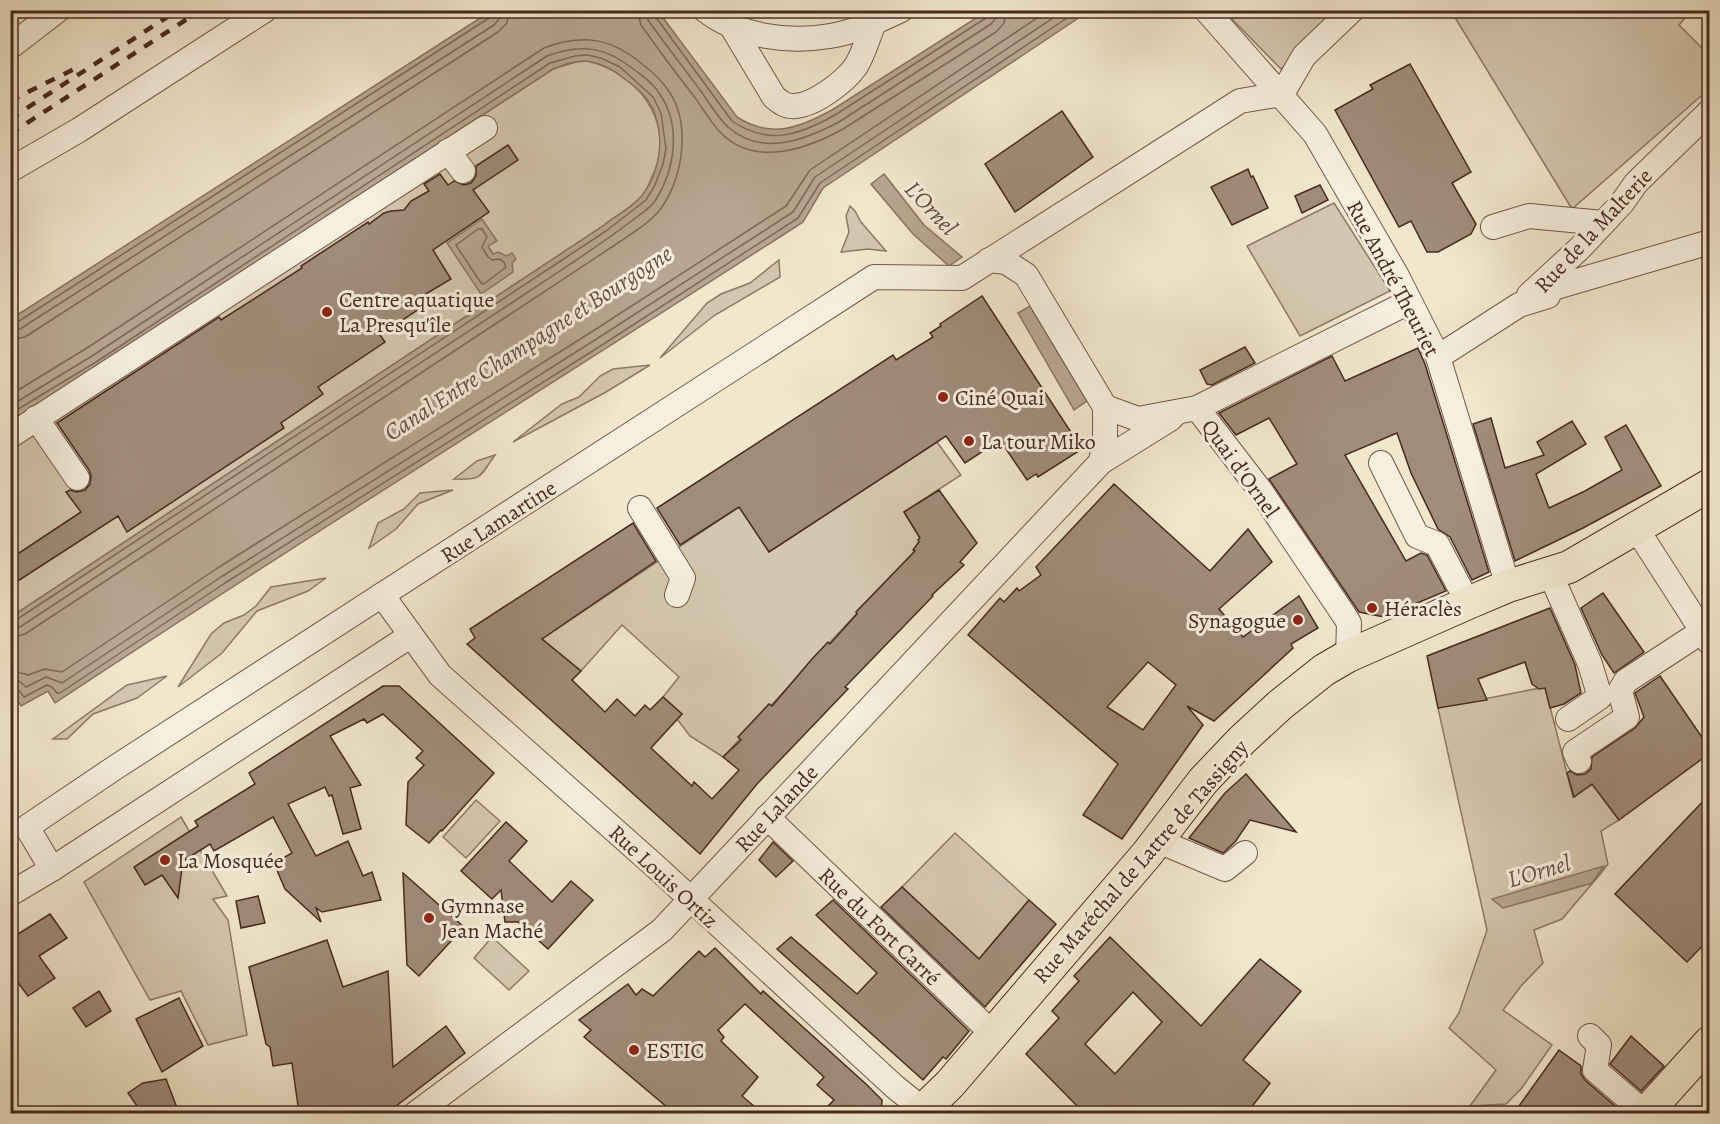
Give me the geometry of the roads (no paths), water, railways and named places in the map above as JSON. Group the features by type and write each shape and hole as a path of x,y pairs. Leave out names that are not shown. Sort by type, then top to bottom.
{"main road":[{"name":"Rue Maréchal de Lattre de Tassigny","path":"930,1111 950,1084 1203,781 1280,705 1324,670 1348,656 1468,603 1506,580 1550,573 1569,567 1710,485"},
{"path":"1645,1113 1710,1042"}],"street":[{"path":"10,47 58,10"},
{"path":"10,170 79,130 265,10"},
{"path":"705,10 732,27 751,33 813,38 832,36 874,23 901,10"},
{"name":"Rue André Theuriet","path":"1206,10 1315,134 1397,276 1438,357 1506,580"},
{"path":"1282,94 1304,56 1352,10"},
{"path":"732,27 774,98 784,105 794,106 808,103 845,80 857,65 874,23"},
{"name":"Rue Lamartine","path":"52,869 27,827 116,767 874,277 962,278 1240,101 1282,94"},
{"name":"Rue de la Malterie","path":"1710,111 1636,183 1622,203 1580,248 1530,295 1710,243"},
{"path":"10,436 485,128"},
{"path":"448,151 463,171"},
{"path":"1492,227 1529,216 1603,223"},
{"name":"Rue de la Malterie","path":"1438,357 1519,305 1710,243"},
{"path":"989,260 1006,262 1026,275 1106,407 1105,440 1101,462"},
{"path":"1187,410 1409,302"},
{"name":"Quai d'Ornel","path":"1106,407 1137,419 1187,410 1260,490 1347,619"},
{"name":"Rue Lalande","path":"415,1113 662,930 1101,462 1187,410"},
{"path":"36,418 77,478"},
{"path":"1381,463 1417,536 1437,544 1468,603"},
{"path":"640,508 683,578 677,596"},
{"path":"1579,761 1575,752 1627,717 1620,691 1626,681 1705,638 1636,528"},
{"path":"1550,573 1590,664 1600,697 1568,719"},
{"name":"Rue Louis Ortiz","path":"382,596 440,675 895,1087 930,1111"},
{"path":"1347,619 1378,643"},
{"path":"1347,619 1348,656"},
{"path":"10,894 410,636"},
{"name":"Rue du Fort Carré","path":"767,817 993,1034"},
{"path":"1156,840 1225,869 1245,854"},
{"path":"1590,1036 1599,1046 1595,1070 1645,1113"}],"water":[{"name":"Canal Entre Champagne et Bourgogne","path":"491,11 658,11 737,117 749,124 773,129 796,126 832,110 987,11 1089,11 823,188 803,222 241,581 55,703 48,691 21,706 11,689 11,617 603,226 630,207 643,194 654,173 660,149 658,124 647,99 639,90 612,70 590,62 572,62 553,69 11,422 11,319"},
{"path":"884,174 924,225 962,257 949,266 913,234 871,184"},
{"path":"482,219 497,241 488,246 493,254 498,252 507,256 512,253 516,259 512,263 513,272 481,294 447,243"},
{"path":"1030,306 1087,401 1074,410 1018,313"},
{"path":"1604,866 1589,884 1503,908 1492,899"}],"railway":[{"path":"10,119 178,10"},
{"path":"10,134 201,10"},
{"path":"10,101 80,66"}],"place":[{"name":"Centre aquatique La Presqu'île","path":"327,312"},
{"name":"Ciné Quai","path":"943,397"},
{"name":"La tour Miko","path":"969,441"},
{"name":"Héraclès","path":"1372,608"},
{"name":"Synagogue","path":"1298,620"},
{"name":"La Mosquée","path":"165,860"},
{"name":"Gymnase Jean Maché","path":"429,918"},
{"name":"ESTIC","path":"634,1050"}],"water label":[{"name":"L'Ornel","path":"931,208"},
{"name":"L'Ornel","path":"1539,871"}]}
